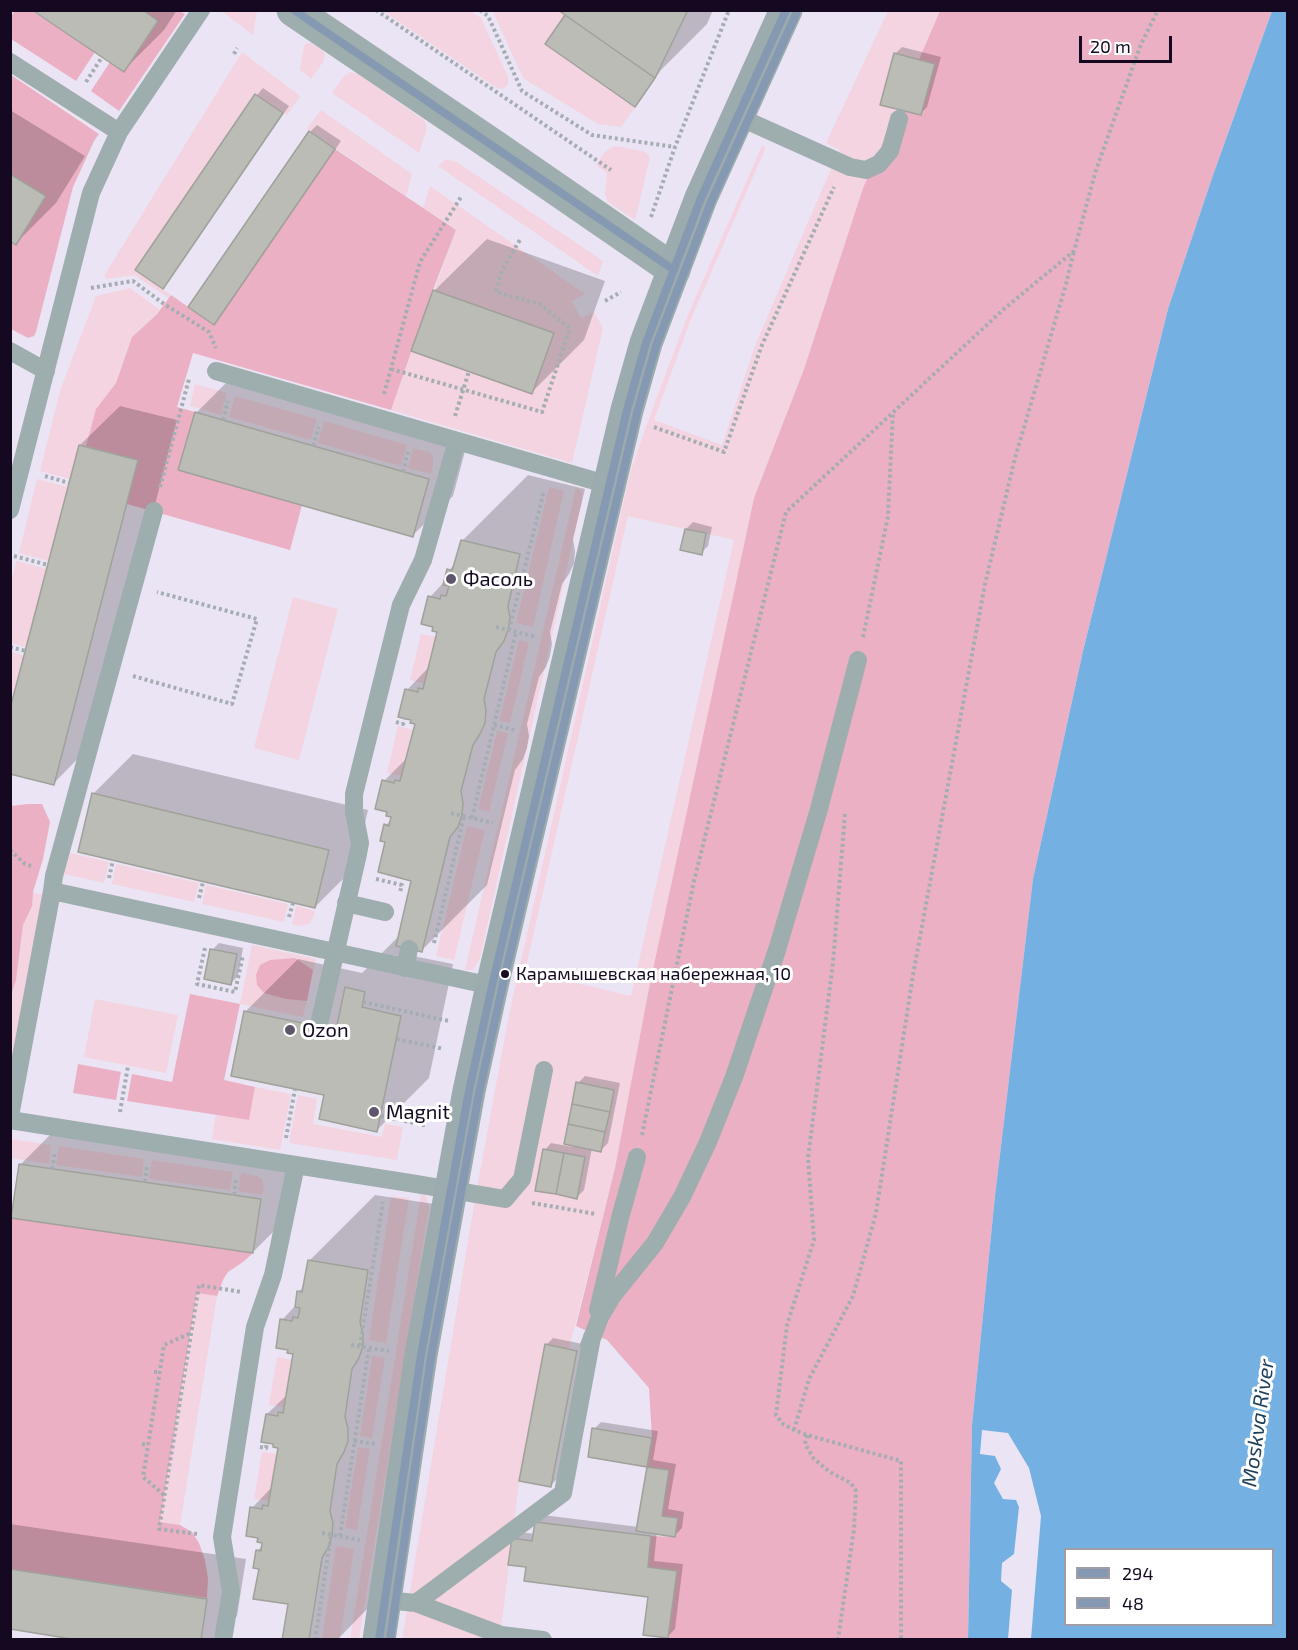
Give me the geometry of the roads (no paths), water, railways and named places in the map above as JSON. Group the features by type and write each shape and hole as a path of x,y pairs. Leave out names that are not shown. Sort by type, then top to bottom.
{"street":[{"path":"293,10 674,270"},
{"path":"379,1640 401,1602 421,1355 451,1189 492,986 627,410 646,343 701,198 786,10"}],"lane":[{"path":"10,510 87,202 119,132 201,10"},
{"path":"10,62 119,132"},
{"path":"739,117 844,164 866,170 879,164 890,151 898,119"},
{"path":"10,351 46,371"},
{"path":"216,371 609,485"},
{"path":"320,1020 360,843 354,812 354,794 401,605 426,550 457,441"},
{"path":"154,511 54,876 10,1118 505,1199 522,1179 544,1070"},
{"path":"589,1346 600,1317 613,1295 655,1243 682,1197 725,1099 777,950 819,809 858,660"},
{"path":"52,891 492,986"},
{"path":"346,903 384,912"},
{"path":"405,968 409,949"},
{"path":"401,1602 563,1492 589,1346 637,1158"},
{"path":"223,1640 231,1592 222,1537 255,1327 273,1275 289,1163"},
{"path":"401,1602 501,1635 543,1640"}],"water":[{"name":"Moskva River","path":"1272,11 1288,11 1287,1639 1031,1639 1041,1516 1029,1468 1008,1433 982,1430 980,1454 995,1456 1001,1469 994,1483 1003,1499 1016,1500 1019,1507 1014,1554 1002,1563 1001,1581 1012,1590 1008,1639 968,1639 972,1425 995,1196 1033,879 1083,651 1168,309"}],"place":[{"name":"Фасоль","path":"451,579"},
{"name":"Карамышевская набережная, 10","path":"505,974"},
{"name":"Ozon","path":"290,1030"},
{"name":"Magnit","path":"374,1112"}]}
